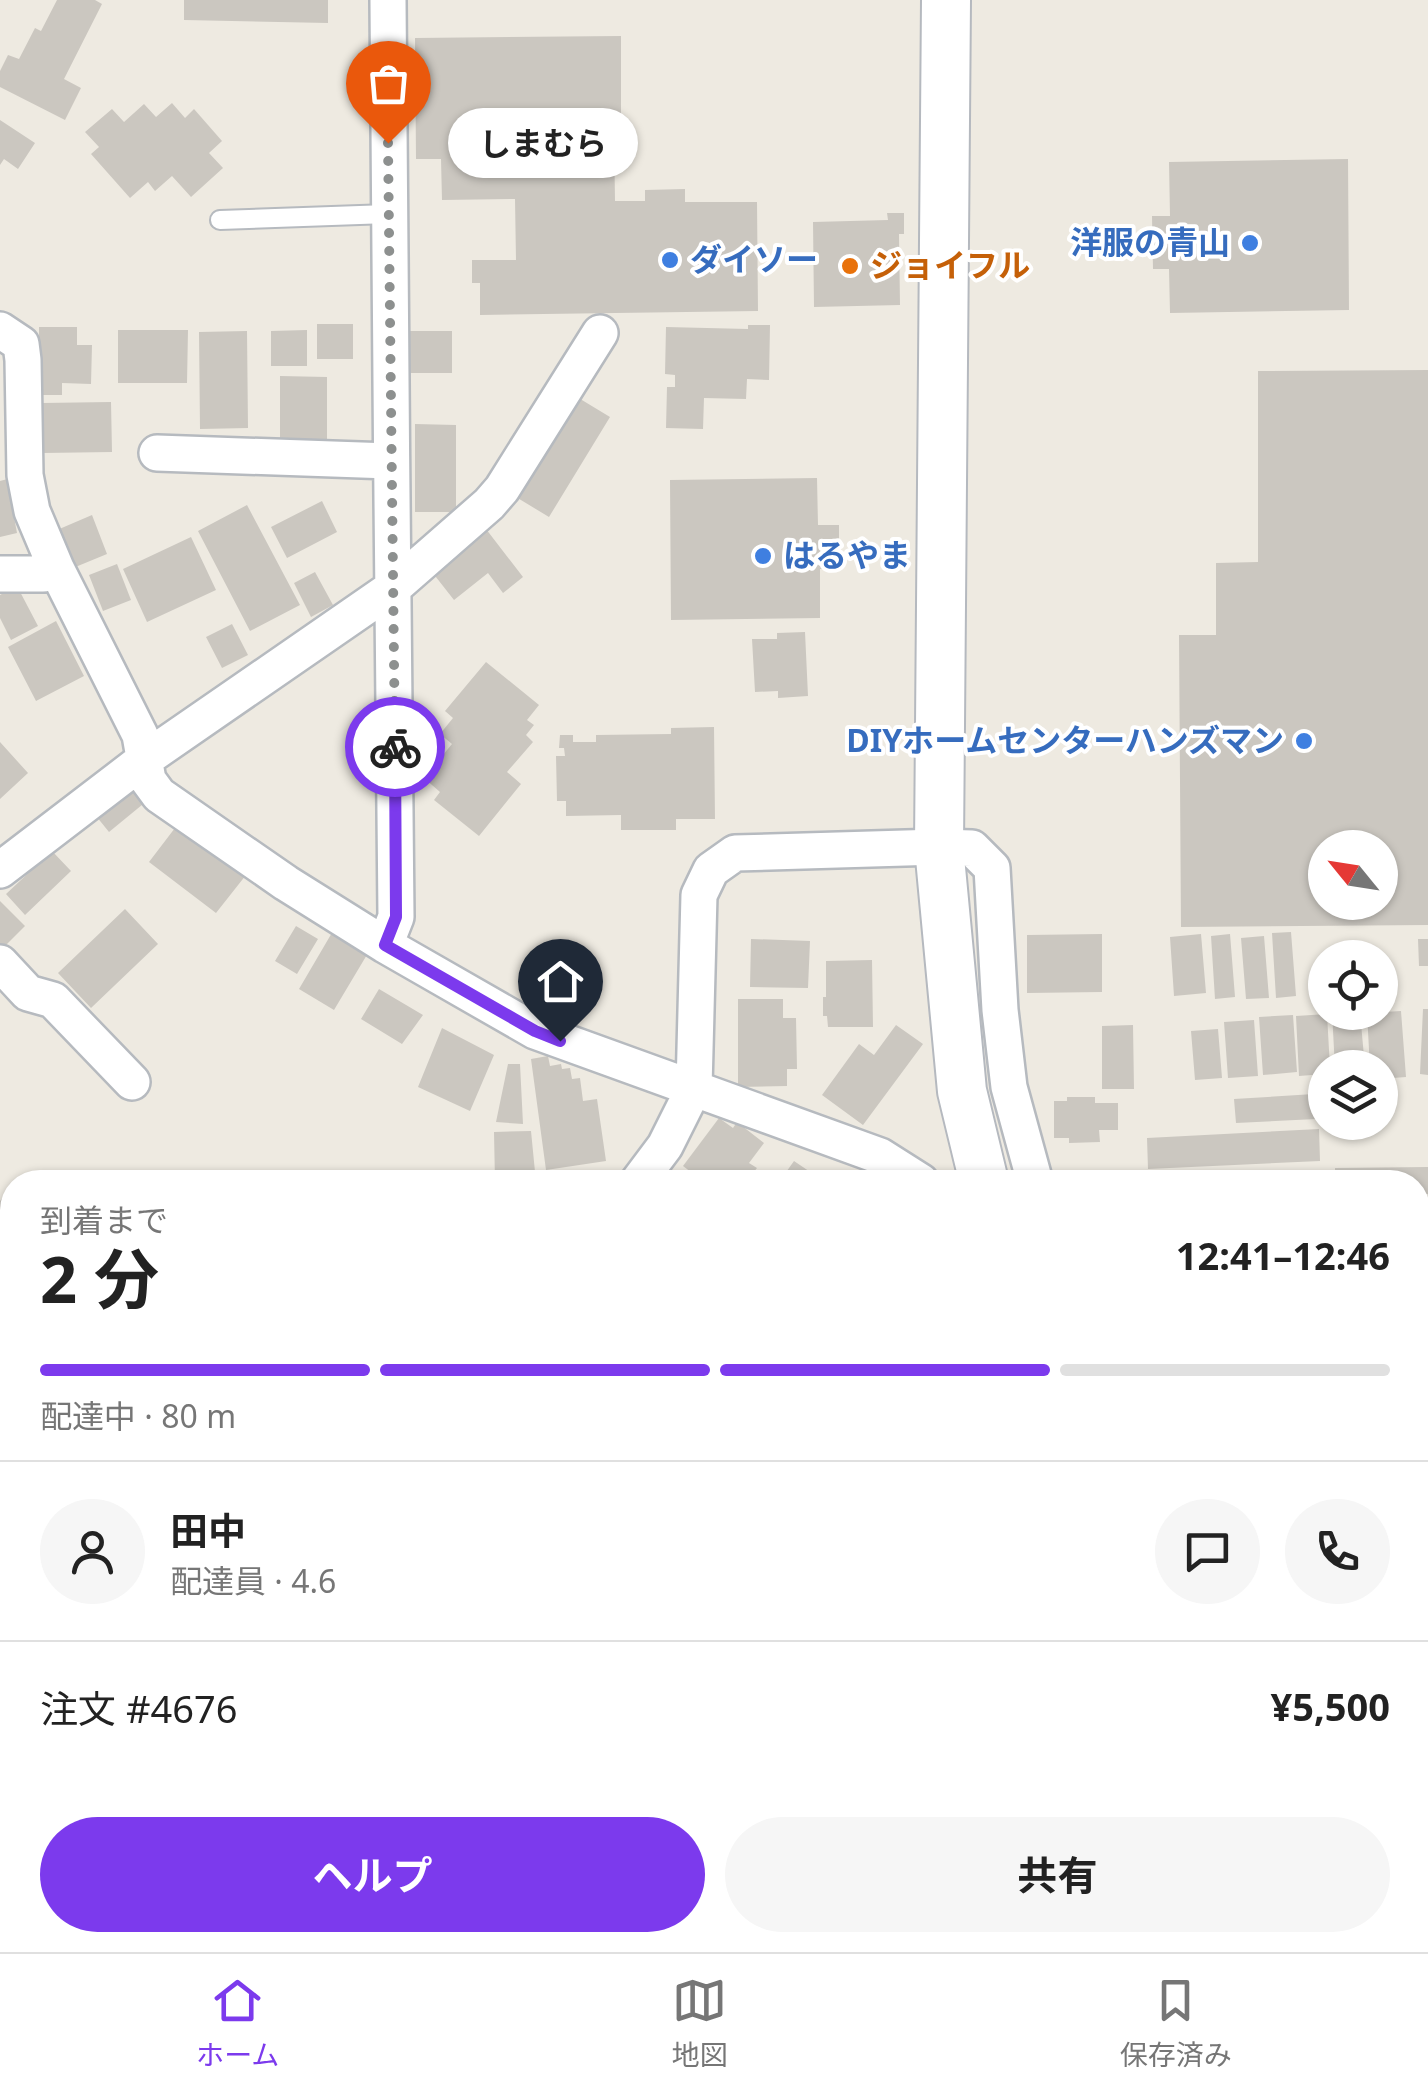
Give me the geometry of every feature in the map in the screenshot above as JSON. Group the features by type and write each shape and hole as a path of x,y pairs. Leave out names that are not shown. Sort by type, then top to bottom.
{"street":[{"path":"385,945 396,917 388,0"},
{"path":"946,0 939,846 962,1091 980,1170"},
{"path":"0,330 21,344 25,475 32,510 56,568 140,735 148,780 159,795 385,945 535,1031 880,1156 902,1170"},
{"path":"0,870 145,759 394,586 502,489 600,333"},
{"path":"157,454 390,460"},
{"path":"0,574 43,574 56,568"},
{"path":"647,1170 666,1146 694,1088 699,895 711,870 735,853 939,846 972,848 992,868 1000,1010 1009,1087 1032,1170"},
{"path":"0,963 28,994 53,1000 132,1082"}],"lane":[{"path":"220,220 388,214"}],"building":[{"path":"57,0 95,0 102,4 64,79 81,88 65,120 0,87 0,71 8,55 19,59 35,28 41,31"},
{"path":"184,0 328,0 328,23 184,20"},
{"path":"621,36 621,133 614,133 615,201 645,201 645,190 685,189 685,202 757,202 758,311 480,315 480,283 472,283 472,260 516,260 515,199 442,200 441,159 416,159 415,38"},
{"path":"172,103 185,118 194,109 222,141 209,153 223,168 191,197 172,176 155,191 148,182 130,198 91,154 99,147 85,132 112,109 124,122 144,104 156,117"},
{"path":"0,120 35,143 18,169 4,159 0,165"},
{"name":"洋服の青山","path":"1348,159 1349,310 1170,313 1169,269 1153,269 1152,216 1170,216 1169,162"},
{"path":"887,213 904,213 904,234 899,234 900,305 814,307 813,222 888,220"},
{"path":"317,324 353,324 353,359 317,359"},
{"path":"748,325 770,325 769,380 747,379 746,399 704,398 703,429 666,428 667,387 675,387 675,375 665,374 666,327 748,329"},
{"path":"39,327 77,327 77,345 92,345 91,384 62,383 62,395 39,395"},
{"path":"118,330 188,330 187,383 118,383"},
{"path":"307,330 307,366 271,366 271,331"},
{"path":"247,331 248,428 200,429 199,332"},
{"path":"408,331 452,331 452,373 407,373"},
{"name":"DIYホームセンターハンズマン","path":"1428,370 1428,925 1181,927 1179,635 1216,635 1216,563 1258,562 1258,371"},
{"path":"280,376 327,377 327,442 280,442"},
{"path":"572,394 610,417 549,517 511,494"},
{"path":"111,402 112,452 43,453 42,403"},
{"path":"415,424 456,425 456,512 415,512"},
{"path":"15,477 23,515 14,517 17,533 0,537 0,481"},
{"path":"817,478 818,525 839,525 839,569 820,569 820,618 671,620 670,480"},
{"path":"322,501 337,532 287,558 271,527"},
{"path":"247,505 300,605 250,631 198,531"},
{"path":"92,515 107,554 73,568 57,530"},
{"path":"486,529 523,577 503,593 488,573 454,600 432,572"},
{"path":"191,537 216,590 147,622 123,569"},
{"path":"117,564 131,600 103,611 89,575"},
{"path":"315,572 333,605 311,617 294,583"},
{"path":"17,586 38,626 11,640 0,618 0,595"},
{"path":"56,621 84,676 36,701 8,647"},
{"path":"232,624 248,655 222,668 206,637"},
{"path":"805,632 808,696 778,698 778,691 755,692 752,639 777,639 777,633"},
{"path":"486,662 539,705 527,720 534,725 526,735 533,742 507,772 521,784 479,836 434,800 440,792 424,778 452,744 440,734 453,718 445,711"},
{"path":"714,727 715,819 676,819 676,830 621,830 621,815 566,816 566,801 557,801 556,756 565,756 564,748 559,748 560,735 573,735 573,742 596,742 596,735 671,734 671,728"},
{"path":"0,742 28,773 0,799"},
{"path":"128,774 148,800 109,832 88,806"},
{"path":"178,824 246,875 216,913 149,862"},
{"path":"52,851 71,871 25,915 6,894"},
{"path":"0,901 25,926 2,949 0,947"},
{"path":"125,909 158,944 91,1008 58,973"},
{"path":"296,926 318,939 297,974 275,961"},
{"path":"333,931 368,953 334,1010 299,989"},
{"path":"1291,932 1296,996 1276,998 1272,933"},
{"path":"1102,934 1102,992 1027,993 1027,935"},
{"path":"1201,934 1206,993 1174,996 1170,937"},
{"path":"1230,934 1235,997 1215,999 1211,936"},
{"path":"1264,936 1269,998 1246,999 1241,938"},
{"path":"751,939 810,941 808,988 750,987"},
{"path":"1418,939 1428,939 1428,966 1419,966"},
{"path":"872,960 873,1027 828,1027 827,1016 823,1016 826,961"},
{"path":"379,989 423,1015 402,1044 361,1019"},
{"path":"738,999 783,999 783,1018 796,1018 797,1069 787,1069 787,1086 738,1087"},
{"path":"1423,1009 1428,1009 1428,1075 1420,1074"},
{"path":"1398,1011 1406,1077 1398,1078 1398,1050 1369,1050 1368,1030 1398,1030"},
{"path":"1293,1015 1297,1072 1263,1075 1259,1017"},
{"path":"1308,1015 1308,1030 1328,1030 1329,1050 1308,1050 1308,1075 1299,1076 1296,1016"},
{"path":"1254,1020 1258,1076 1228,1078 1224,1022"},
{"path":"896,1025 923,1044 863,1125 822,1095 859,1044 874,1055"},
{"path":"1133,1025 1134,1089 1102,1089 1102,1026"},
{"path":"442,1028 494,1055 470,1111 418,1087"},
{"path":"1218,1029 1222,1078 1195,1080 1191,1031"},
{"path":"1333,1030 1362,1030 1363,1050 1334,1050"},
{"path":"548,1056 550,1066 561,1064 562,1069 570,1068 572,1079 580,1078 583,1101 597,1099 606,1161 546,1170 531,1059"},
{"path":"508,1064 520,1064 523,1124 496,1122"},
{"path":"1308,1094 1308,1119 1236,1123 1234,1099"},
{"path":"1067,1097 1095,1097 1095,1103 1118,1103 1118,1130 1099,1130 1100,1142 1069,1143 1069,1138 1054,1138 1054,1101 1067,1101"},
{"path":"719,1118 733,1128 737,1122 764,1143 749,1163 755,1170 688,1170 683,1166"},
{"path":"1308,1130 1308,1140 1319,1140 1320,1161 1148,1169 1147,1138"},
{"path":"531,1131 535,1170 495,1170 494,1132"},
{"path":"794,1161 807,1170 788,1170"},
{"path":"1428,1167 1428,1170 1335,1170"}],"way so far":[{"path":"388,143 395,747"}],"place":[{"name":"しまむら","path":"388,143"},
{"name":"洋服の青山","path":"1250,243"},
{"name":"ダイソー","path":"670,260"},
{"name":"ジョイフル","path":"850,266"},
{"name":"はるやま","path":"763,556"},
{"name":"DIYホームセンターハンズマン","path":"1304,741"}],"route":[{"path":"395,747 396,917 385,945 535,1031 560,1041"}]}
